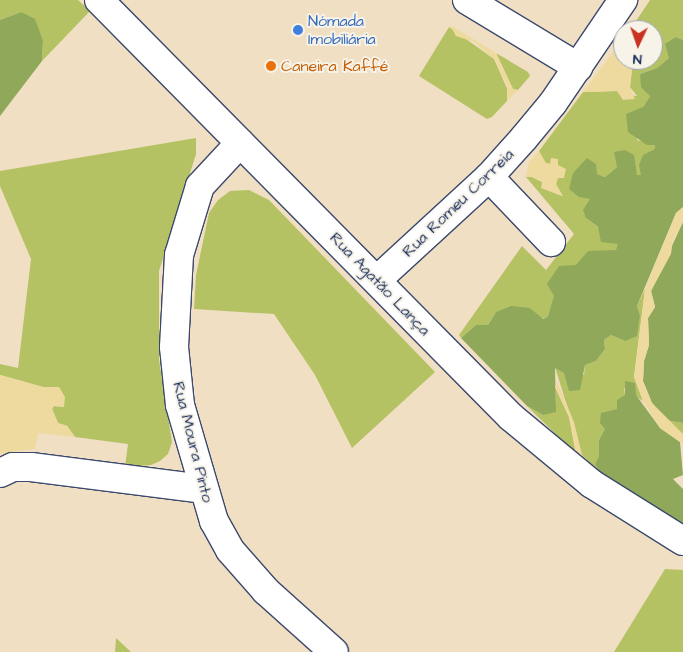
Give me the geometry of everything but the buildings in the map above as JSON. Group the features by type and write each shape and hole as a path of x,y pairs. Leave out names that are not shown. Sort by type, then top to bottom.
{"street":[{"name":"Rua Agatão Lança","path":"99,0 377,280 452,359 548,450 592,484 683,541"},
{"path":"467,0 578,67"},
{"name":"Rua Romeu Correia","path":"377,280 489,177 553,103 623,0"},
{"name":"Rua Moura Pinto","path":"240,143 212,170 200,186 179,255 174,314 176,377 180,405 203,489 214,521 246,570 334,652"},
{"path":"489,177 551,242"},
{"path":"0,473 13,468 31,467 203,489"}],"green space":[{"path":"0,0 78,0 90,11 42,61 43,41 21,12 0,20"},
{"path":"650,0 683,0 683,40 676,37 669,58 663,63 663,20 637,20"},
{"path":"21,12 35,19 43,41 42,61 0,116 0,20"},
{"path":"449,27 494,59 509,93 507,101 492,117 487,119 419,76"},
{"path":"676,37 683,40 683,207 676,213 637,306 640,315 637,336 625,341 611,335 604,340 605,349 596,361 585,365 580,390 569,391 564,373 555,368 556,412 543,415 527,406 461,338 476,325 488,325 496,312 511,306 530,308 543,319 548,316 554,296 547,284 559,266 576,265 588,251 616,250 618,244 601,242 598,227 586,218 583,210 590,199 579,197 569,189 573,173 587,158 596,164 597,174 605,177 617,167 614,152 625,150 634,155 637,175 641,175 639,165 643,155 655,149 655,145 647,145 628,132 626,114 643,107 650,96 641,87 640,74 651,70 663,70 663,63 669,58 665,44"},
{"path":"496,53 528,72 530,76 518,90 513,89"},
{"path":"632,70 651,70 640,74 650,96 643,107 637,140 655,144 656,149 641,175 637,175 633,162 617,167 605,177 597,174 586,218 619,244 616,251 588,251 555,296 548,316 542,319 530,308 496,312 488,325 476,325 461,338 459,335 522,246 546,270 574,234 526,177 532,177 542,182 542,188 562,196 556,185 558,159 550,164 545,163 539,151 583,92 617,91 619,94 637,96 630,87"},
{"path":"196,138 196,154 159,271 159,360 172,442 168,454 160,461 151,465 125,467 128,444 75,437 67,426 58,423 52,409 54,406 64,407 59,387 43,387 0,375 0,364 18,368 31,259 0,186 0,171"},
{"path":"249,190 269,200 435,372 352,448 315,375 274,314 194,309 196,275 209,213 218,200 230,191"},
{"path":"683,222 683,423 666,420 652,403 643,381 644,361 649,345 648,318 655,307 651,291"},
{"path":"645,289 634,377 643,401 624,388 625,395 599,440 599,456 595,464 599,472 582,455 555,367 564,373 584,375 585,365 596,361 605,349 604,340 611,335 625,341 640,315 637,306"},
{"path":"625,381 635,383 636,395 660,428 680,442 683,475 673,479 683,489 683,526 626,492 599,472 595,464 599,456 599,440 605,429 600,423 601,413 617,409 617,400 625,395"},
{"path":"555,387 569,417 576,454 527,406 543,415 556,402"},
{"path":"666,420 683,423 683,434"},
{"path":"665,569 683,570 683,652 614,652"},
{"path":"116,638 131,652 115,652"}],"sand":[{"path":"450,25 496,53 513,89 518,90 507,101 507,86 494,59 474,42 456,36"},
{"path":"613,52 613,70 632,70 630,87 635,99 623,100 617,91 583,92"},
{"path":"539,151 546,163 550,164 551,158 558,159 558,165 566,169 564,178 558,178 556,184 563,196 541,188 542,182 532,177 526,177 529,162"},
{"path":"683,207 683,222 673,240 671,254 651,291 655,307 648,318 649,345 644,361 643,381 652,403 683,434 683,444 660,428 643,401 634,377 645,289 676,213"},
{"path":"0,375 43,387 59,387 65,397 64,407 54,406 52,409 58,423 67,426 75,437 38,433 35,449 0,454"},
{"path":"557,381 574,422 582,455 590,464 576,454 569,417 555,387"}],"place":[{"name":"Nómada Imobiliária","path":"298,30"},
{"name":"Caneira Kaffé","path":"271,66"}]}
